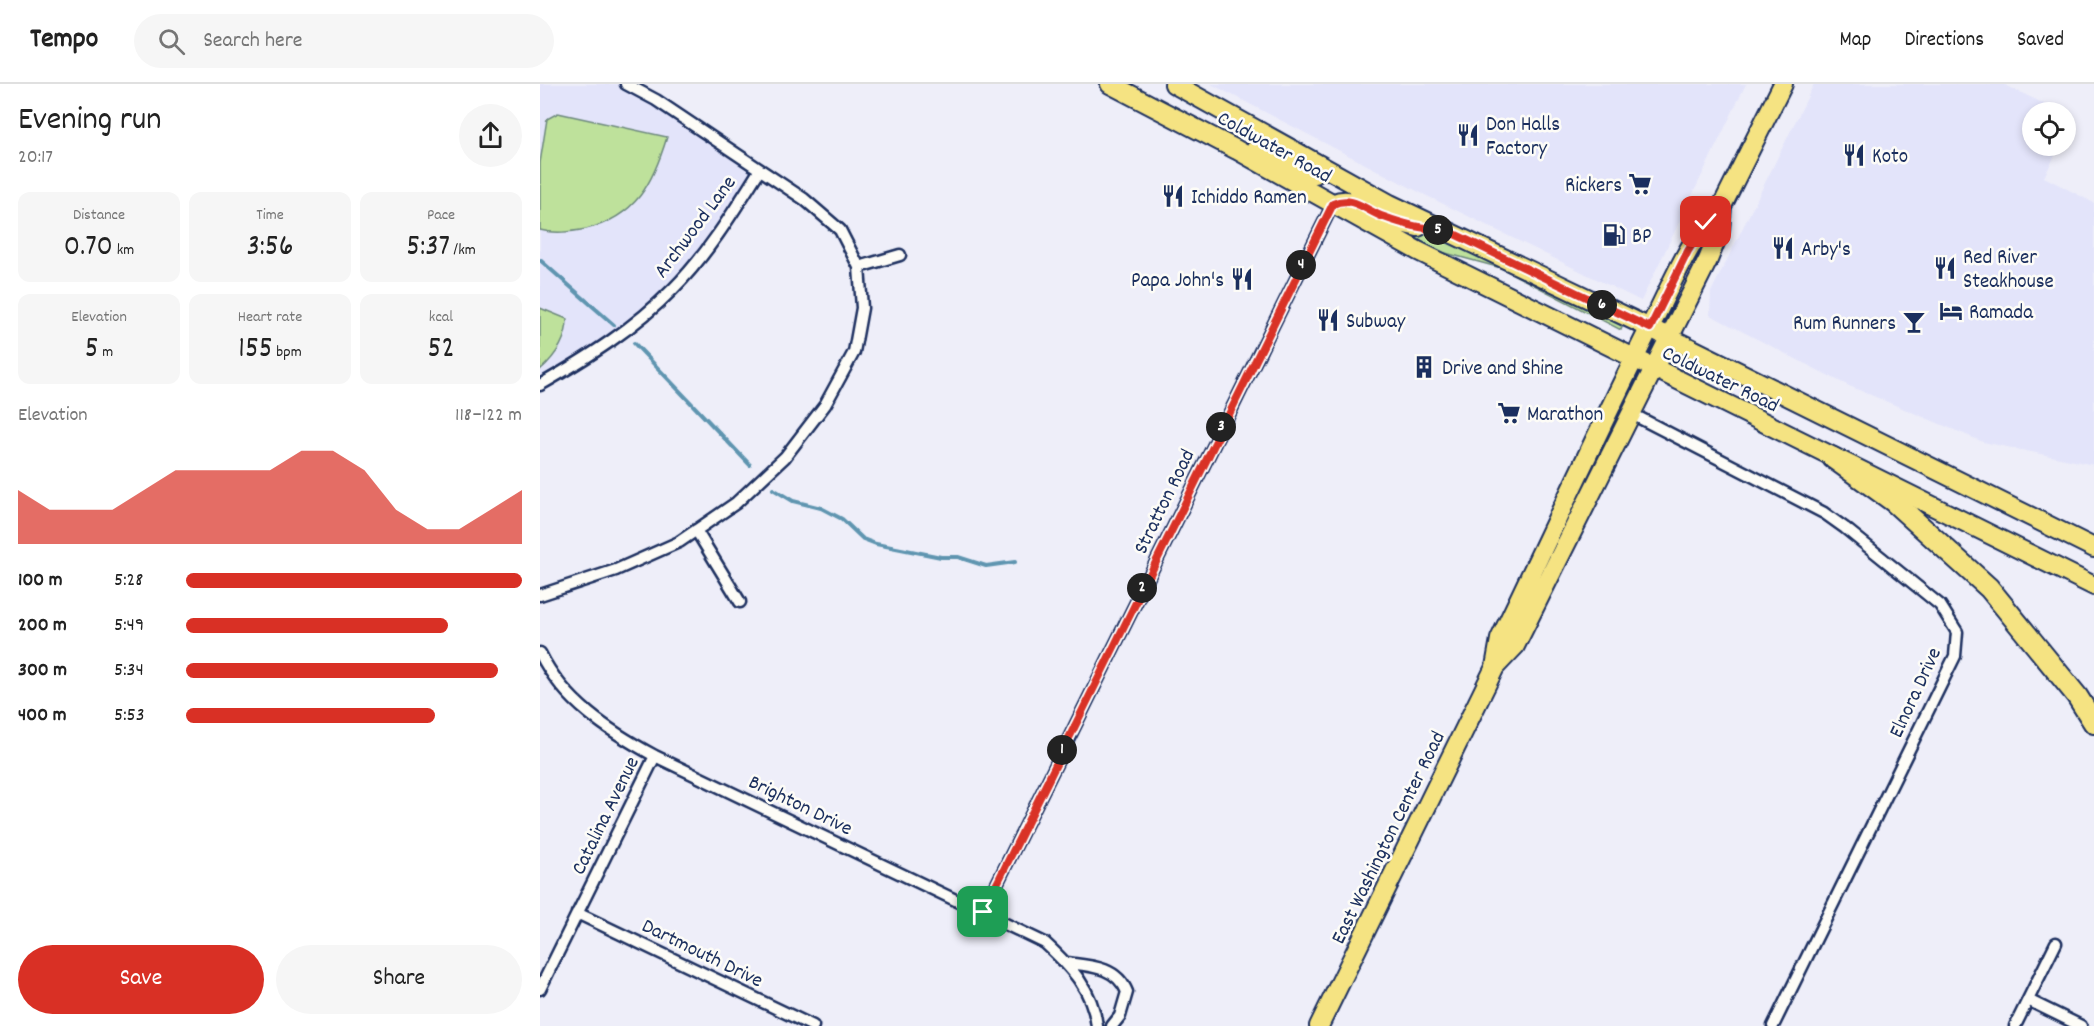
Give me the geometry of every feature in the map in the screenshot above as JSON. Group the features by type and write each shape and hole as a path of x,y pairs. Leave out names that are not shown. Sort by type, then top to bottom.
{"highway":[{"path":"1833,458 1894,502 1989,588 2077,696 2094,723"}],"main road":[{"name":"Coldwater Road","path":"1110,84 1237,150 1418,251 2094,586"},
{"name":"Coldwater Road","path":"1174,84 1345,179 1444,229 1650,328 2094,548"},
{"name":"East Washington Center Road","path":"1319,1026 1495,667 1500,639 1633,359 1688,251 1706,222 1722,206 1783,84"},
{"path":"1237,150 1248,148 1301,167 1330,181 1345,179"},
{"path":"1333,204 1340,201 1357,203 1383,217 1430,230 1444,229"},
{"name":"East Washington Center Road","path":"1495,667 1515,646 1670,338 1720,230 1722,206"}],"street":[{"path":"540,595 616,570 679,542 736,503 785,457 825,405 854,352 862,308 859,267 840,230 804,199 656,100 626,84"},
{"name":"Archwood Lane","path":"540,385 595,353 673,289 728,220 759,171"},
{"name":"Stratton Road","path":"983,912 1333,204"},
{"path":"859,267 900,255"},
{"name":"Elnora Drive","path":"1632,414 1824,513 1940,605 1957,632 1955,656 1773,1026"},
{"path":"696,530 740,602"},
{"name":"Brighton Drive","path":"540,654 565,690 592,717 655,756 1045,943 1067,963 1090,995 1097,1026"},
{"name":"Catalina Avenue","path":"540,989 655,756"},
{"name":"Dartmouth Drive","path":"577,914 813,1026"},
{"path":"2015,1026 2056,943"},
{"path":"1067,963 1095,967 1119,978 1128,992 1120,1016 1112,1026"},
{"path":"2028,1000 2080,1026"}],"shaded area":[{"path":"540,84 626,84 759,171 673,289 595,353 540,385"},
{"path":"1211,84 1746,84 1641,301 1419,192"},
{"path":"1814,84 2003,84 2040,102 2022,102 2022,156 2055,156 2044,177 2094,203 2094,465 1983,442 1847,385 1710,315 1711,292"}],"green space":[{"path":"558,113 667,137 662,154 648,183 630,207 603,223 568,232 540,230 540,163 547,119"},
{"path":"1392,224 1441,239 1623,325 1621,330 1501,268 1438,251"},
{"path":"540,308 567,319 560,347 540,370"}],"waterway":[{"path":"540,260 614,325"},
{"path":"634,343 750,465"},
{"path":"773,489 793,501 821,508 842,519 863,539 876,544 941,557 958,557 986,566 1015,562"}],"place":[{"name":"Don Halls Factory","path":"1468,135"},
{"name":"Koto","path":"1854,155"},
{"name":"Rickers","path":"1640,184"},
{"name":"Ichiddo Ramen","path":"1173,196"},
{"name":"BP","path":"1614,235"},
{"name":"Arby's","path":"1783,248"},
{"name":"Red River Steakhouse","path":"1945,268"},
{"name":"Papa John's","path":"1242,279"},
{"name":"Ramada","path":"1951,311"},
{"name":"Subway","path":"1328,320"},
{"name":"Rum Runners","path":"1914,322"},
{"name":"Drive and Shine","path":"1424,367"},
{"name":"Marathon","path":"1509,413"}],"route":[{"path":"983,912 1303,260 1333,204 1340,201 1357,203 1383,217 1430,230 1444,229 1650,328 1688,251 1706,222"}]}
